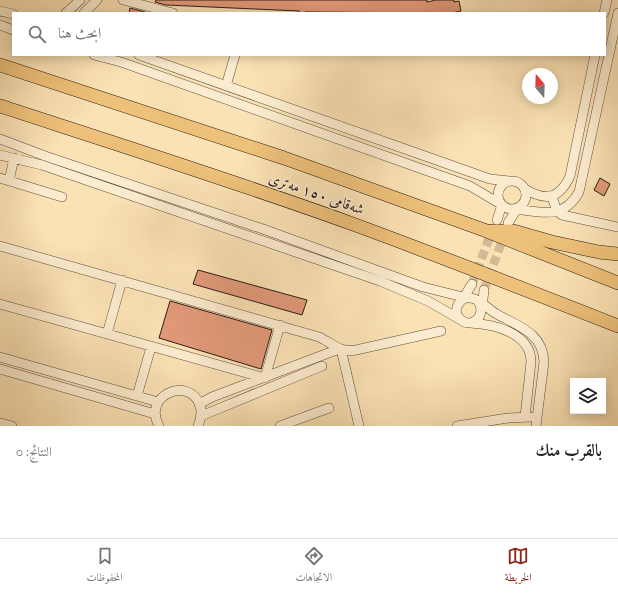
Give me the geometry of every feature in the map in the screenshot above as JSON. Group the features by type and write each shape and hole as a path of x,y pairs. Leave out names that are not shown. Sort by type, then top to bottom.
{"highway":[{"name":"شەقامی ١٥٠ مەتری","path":"0,65 284,158 484,230 618,284"},
{"name":"شەقامی ١٥٠ مەتری","path":"0,106 172,162 350,223 515,285 618,326"},
{"path":"484,230 513,231 559,244 618,254"},
{"path":"596,317 618,332"}],"street":[{"path":"67,12 80,0"},
{"path":"123,0 169,12"},
{"path":"604,12 607,0"},
{"path":"0,11 12,14"},
{"path":"98,56 121,62 454,180 470,186 509,208 517,208 539,213 552,213 571,204 579,192 618,13"},
{"path":"0,25 12,30"},
{"path":"143,56 490,179 517,181 525,188 538,195 552,197 563,188 570,176 595,56"},
{"path":"226,86 235,56"},
{"path":"0,139 45,156 263,229 423,287 464,298 475,299 481,305 531,334 542,346 544,353 544,366 536,422 525,417 457,426"},
{"path":"0,154 42,165 380,282 428,301 465,321 481,323 504,330 519,338 528,348 531,355 525,417"},
{"path":"14,158 4,180 62,197"},
{"path":"497,220 502,205 499,199 499,190 509,181"},
{"path":"508,224 517,208 525,200 525,188"},
{"path":"552,197 557,211 567,217 618,227"},
{"path":"0,246 319,336 340,349 349,351 441,331"},
{"path":"107,334 122,280"},
{"path":"472,284 456,310 457,314 465,321 477,320 480,317 484,290"},
{"path":"0,304 265,378"},
{"path":"265,378 280,325"},
{"path":"137,396 151,347"},
{"path":"199,404 212,397 340,349"},
{"path":"340,349 359,426"},
{"path":"0,357 158,402"},
{"path":"201,416 322,366"},
{"path":"0,369 155,414"},
{"path":"159,426 155,414 158,402 167,394 177,390 191,394 199,404 201,416 198,426"},
{"path":"280,426 329,408"},
{"path":"0,423 12,426"}],"building":[{"path":"156,0 427,0 427,2 436,0 454,0 454,2 459,1 461,11 299,12 166,5 155,2"},
{"path":"130,8 145,12 129,12"},
{"path":"600,178 610,184 604,196 594,190"},
{"path":"198,270 307,300 302,315 193,284"},
{"path":"170,301 272,330 261,369 159,338"}],"tunnel":[{"path":"472,284 493,228"},
{"path":"484,290 505,233"}]}
